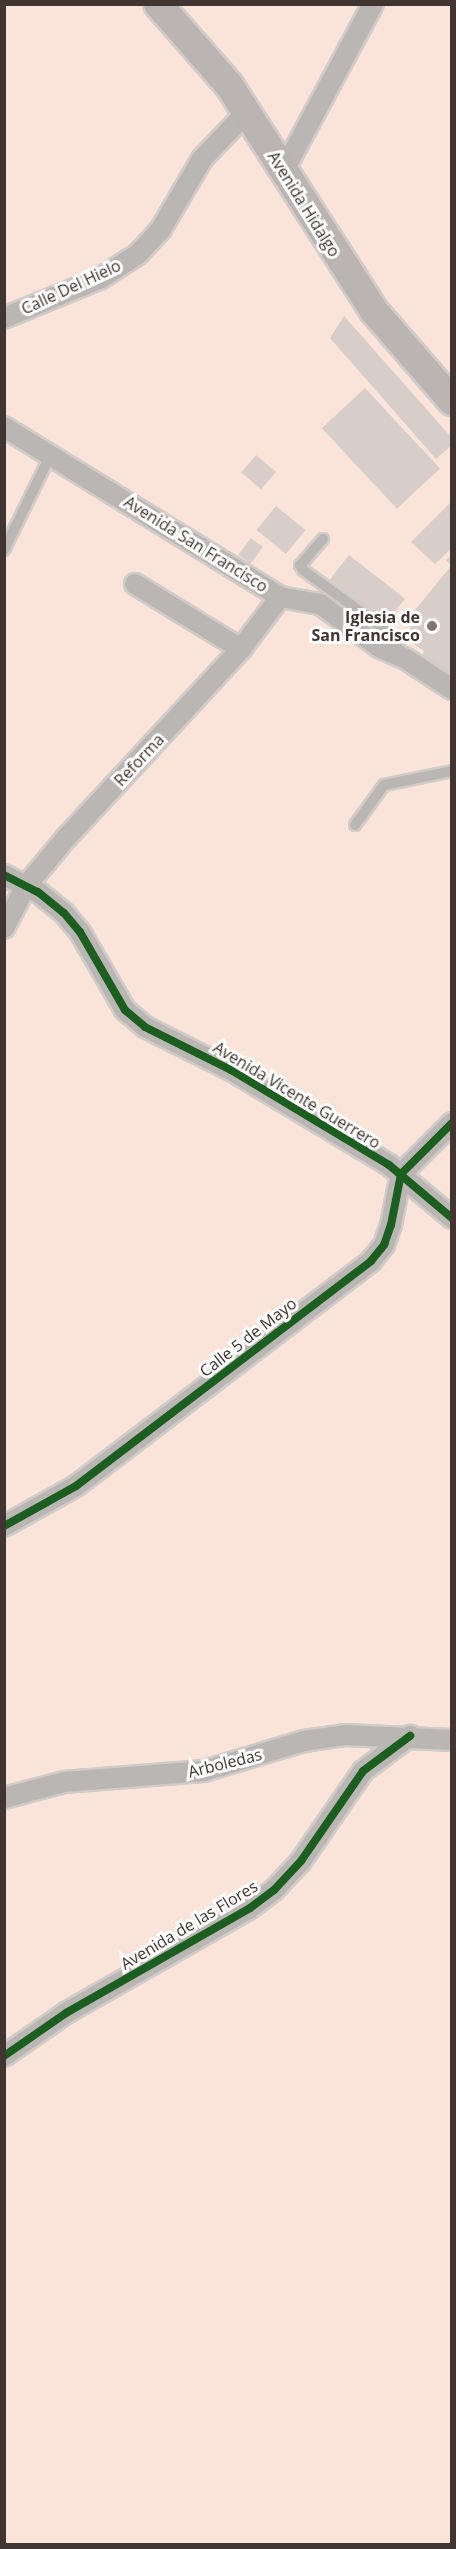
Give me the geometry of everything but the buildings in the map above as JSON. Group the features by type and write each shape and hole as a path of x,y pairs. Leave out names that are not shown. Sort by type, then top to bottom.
{"main road":[{"name":"Avenida Hidalgo","path":"158,4 229,85 284,170 317,228 374,311 452,401"}],"street":[{"path":"284,170 373,4"},
{"name":"Calle Del Hielo","path":"4,318 101,278 138,254 161,229 202,159 246,113"},
{"name":"Avenida San Francisco","path":"4,426 280,597 320,604 379,647 406,659 452,689"},
{"path":"135,584 241,649"},
{"name":"Reforma","path":"4,928 26,886 66,838 241,649 280,597"},
{"name":"Avenida Vicente Guerrero","path":"4,875 26,886 64,913 80,932 125,1010 145,1027 231,1070 401,1174 452,1218"},
{"path":"401,1174 452,1123"},
{"name":"Calle 5 de Mayo","path":"4,1526 76,1486 371,1261 384,1245 391,1225 401,1174"},
{"name":"Arboledas","path":"4,1798 64,1782 204,1772 304,1741 345,1735 410,1736"},
{"path":"410,1736 452,1740"},
{"name":"Avenida de las Flores","path":"4,2056 66,2013 250,1908 274,1890 301,1861 363,1771 410,1736"}],"lane":[{"path":"4,550 51,454"},
{"path":"323,538 300,565 303,570 383,628 406,659"},
{"path":"355,825 384,785 452,771"}],"shaded area":[{"path":"5,5 451,5 451,2544 5,2544"}],"cycle path":[{"path":"4,875 38,892 64,913 80,932 125,1010 145,1027 231,1070 389,1165 452,1218"},
{"path":"4,1526 76,1486 371,1261 384,1245 391,1225 401,1174 452,1123"},
{"path":"4,2056 66,2013 250,1908 274,1890 301,1861 363,1771 410,1736"}],"place":[{"name":"Iglesia de San Francisco","path":"432,626"}]}
